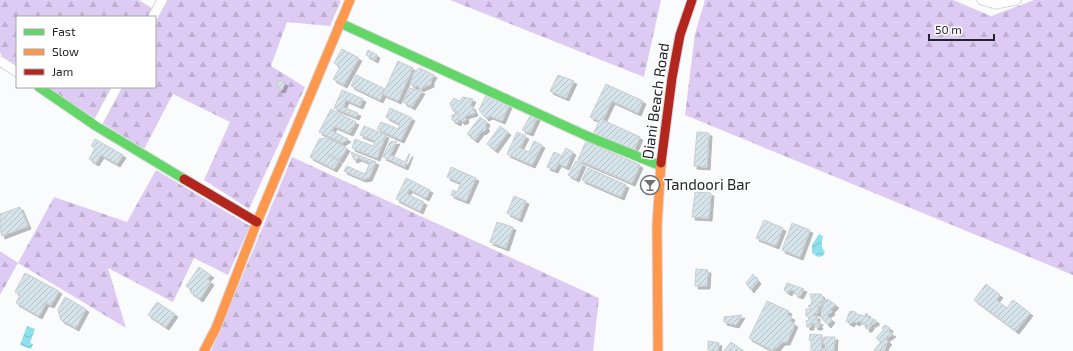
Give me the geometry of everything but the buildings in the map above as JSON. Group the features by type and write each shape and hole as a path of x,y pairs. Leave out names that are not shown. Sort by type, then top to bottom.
{"street":[{"path":"154,16 162,0"},
{"path":"204,351 216,328 257,222 350,0"},
{"name":"Diani Beach Road","path":"658,351 657,226 661,166 672,78 680,35 692,0"},
{"path":"982,0 996,4 1016,0"},
{"path":"340,23 587,136 661,166"},
{"path":"0,60 16,71"},
{"path":"40,88 96,126 257,222"},
{"path":"96,126 116,88"}],"green space":[{"path":"0,0 139,0 155,10 161,0 341,1 330,26 287,22 271,66 305,87 249,209 204,180 230,122 173,94 144,149 47,88 156,88 156,16 16,16 16,68 5,62 0,52"},
{"path":"450,0 661,0 644,77"},
{"path":"705,0 953,0 991,16 1034,0 1073,0 1073,275 685,115 695,34"},
{"path":"292,157 599,298 593,351 211,351"},
{"path":"156,170 250,226 228,275 194,258 173,302 108,268 126,328 18,263 54,197 127,222"},
{"path":"0,251 18,263 0,295"}],"water":[{"path":"819,234 823,236 822,246 825,252 823,256 818,257 812,253 812,245"},
{"path":"27,326 35,329 30,343 33,344 31,349 20,345"}],"traffic: fast":[{"path":"340,23 587,136 661,166"},
{"path":"40,88 96,126 184,179"}],"traffic: slow":[{"path":"204,351 216,328 257,222 350,0"},
{"path":"658,351 657,226 661,163"}],"traffic: jam":[{"path":"661,163 672,78 680,35 692,0"},
{"path":"184,179 257,222"}],"place":[{"name":"Tandoori Bar","path":"650,185"}]}
